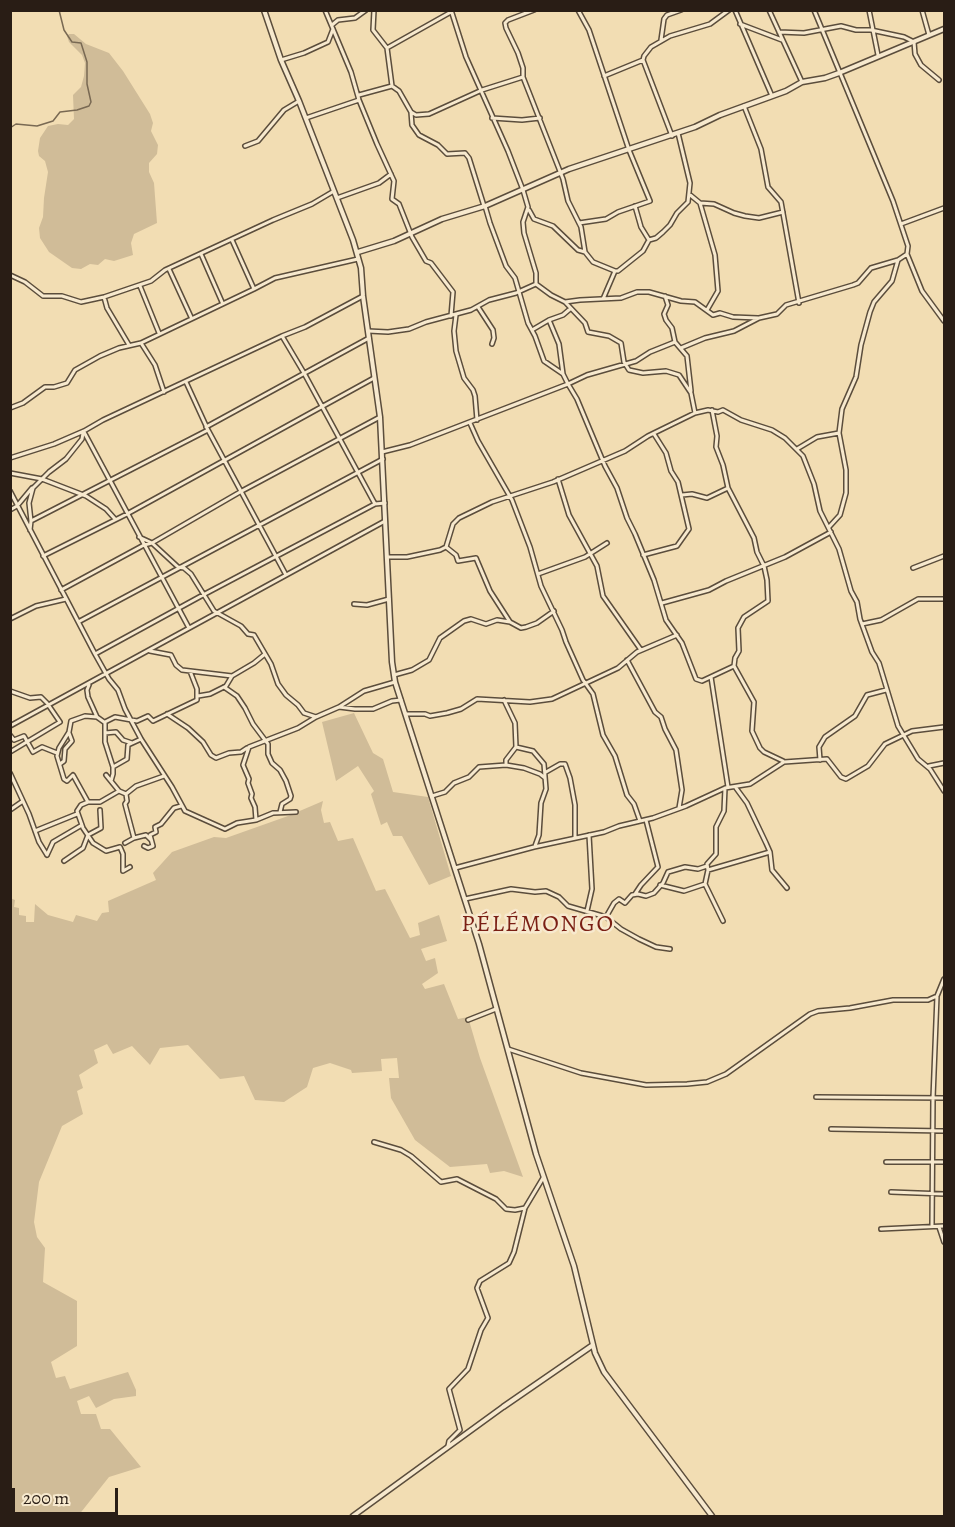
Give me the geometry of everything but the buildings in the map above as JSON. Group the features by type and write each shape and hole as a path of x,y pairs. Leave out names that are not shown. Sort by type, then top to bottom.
{"street":[{"path":"264,10 281,60 358,252 380,417 394,675 400,700 479,944 543,1178 574,1266 593,1345 604,1372 712,1516"},
{"path":"325,10 391,174 395,187 392,199 399,204 426,261 431,263 453,292 452,316"},
{"path":"281,60 328,42 338,20 355,18 366,10"},
{"path":"374,10 373,30 387,48 392,86 399,91 411,112 412,125 420,135 438,145 447,154 465,153 469,158 490,223 503,258 515,278 528,322 544,361 563,374"},
{"path":"534,10 505,23 523,68 523,77 566,186 568,201 579,223 585,252 593,262 618,271 643,252 649,240 656,238 670,225 677,213 688,202 690,183 678,133"},
{"path":"578,10 590,30 629,150 650,201 606,219 579,223"},
{"path":"661,41 664,19 667,15 681,10"},
{"path":"672,136 643,60 646,52 670,36 710,24 729,10"},
{"path":"735,10 772,96"},
{"path":"768,10 802,82"},
{"path":"814,10 901,224 909,246 907,254 922,291 945,321"},
{"path":"869,10 871,30 878,55"},
{"path":"922,10 929,35"},
{"path":"387,48 451,11 466,57 508,151 534,219 553,226 578,250 585,252"},
{"path":"740,24 782,40"},
{"path":"779,32 804,33 841,26 904,37 914,42"},
{"path":"358,252 394,241 442,219 485,206 569,169 672,136 802,82 839,73 945,29"},
{"path":"914,42 915,54 921,65 939,80"},
{"path":"604,76 643,60"},
{"path":"411,112 416,115 429,114 482,90 523,77"},
{"path":"306,118 392,86"},
{"path":"244,146 258,141 284,110 299,101"},
{"path":"744,106 764,158 768,186 781,202 799,303"},
{"path":"492,118 522,120 540,118"},
{"path":"337,198 379,183 391,174"},
{"path":"10,275 25,282 43,296 62,296 81,302 104,297 151,281 169,269 312,204 334,191"},
{"path":"688,192 700,203 715,255 718,291 707,310"},
{"path":"700,203 714,204 734,213 755,217 783,212"},
{"path":"635,206 641,227 649,240"},
{"path":"528,207 524,227 536,273 536,284"},
{"path":"901,224 945,208"},
{"path":"232,240 254,289"},
{"path":"201,254 222,303"},
{"path":"565,302 621,298 637,292 649,292 681,301 695,302 713,315 720,313 733,317 759,318 777,314 786,305 799,303 858,283 871,268 898,260 907,254"},
{"path":"10,408 23,403 45,387 67,383 75,370 83,365 129,345 141,343 275,278 359,259"},
{"path":"662,603 699,594 798,550 830,529 840,515 846,493 846,470 839,433 843,403 856,376 870,312 874,302 892,281 898,260"},
{"path":"169,269 191,317"},
{"path":"603,299 615,271"},
{"path":"368,331 399,332 432,320 456,315 478,307 489,300 536,284"},
{"path":"536,284 565,302 585,323 588,332 609,336 621,343 629,370 638,373 666,371 675,373 692,393"},
{"path":"140,286 159,333"},
{"path":"10,458 54,444 84,431 305,327 363,296"},
{"path":"665,296 668,305 664,314 666,320 672,328 675,342 687,356 695,413"},
{"path":"104,297 107,309 129,345"},
{"path":"478,307 493,330 492,344"},
{"path":"532,330 563,315 570,309"},
{"path":"456,315 454,331 456,351 464,378 473,390 477,420"},
{"path":"681,348 705,338 734,331 759,318"},
{"path":"549,320 561,353 563,374 577,399 617,488 662,603 666,620 677,635 697,681 734,666"},
{"path":"282,336 375,504"},
{"path":"31,521 81,494 110,482 369,338"},
{"path":"382,452 403,447 470,423 587,375 626,365 675,342"},
{"path":"141,343 155,365 164,392"},
{"path":"43,556 224,462 375,378"},
{"path":"186,382 224,462 286,575"},
{"path":"712,410 717,436 716,447 728,488 754,538 757,552 764,566 768,601 742,619 738,628 739,651 734,666 754,702 752,731 760,748 784,762"},
{"path":"387,557 425,555 446,547 456,521 492,502 558,479 625,451 648,436 695,413 723,410 741,420 772,430 782,436 803,456 814,484 818,505 839,549 862,624 872,652 879,663 903,736 918,759 927,766 945,791"},
{"path":"61,590 144,545 152,543 240,492 380,417"},
{"path":"470,423 486,457 510,496 530,547 541,586 593,694 603,735 615,756 627,795 634,804 640,821"},
{"path":"10,510 17,506 49,472 66,459 82,439 84,431"},
{"path":"84,431 189,628"},
{"path":"797,449 817,437 839,433"},
{"path":"643,555 677,546 689,529 677,480 670,471 666,453 654,434"},
{"path":"79,621 178,567 218,549 382,459"},
{"path":"10,473 42,479 81,494 97,502 115,519"},
{"path":"558,479 569,515 597,566 603,596 641,650"},
{"path":"30,530 29,503 33,488"},
{"path":"682,495 692,494 707,498 728,488"},
{"path":"10,491 95,654 118,690 141,740 172,786 180,806 188,813 228,829 237,823 256,820 280,812 296,812"},
{"path":"95,654 375,504 385,503"},
{"path":"10,726 49,707 148,650 386,521"},
{"path":"139,537 152,543 178,567 184,568 191,574 199,583 203,595 214,611 241,626 248,634 254,635 271,664 278,684 286,695 304,713 316,717"},
{"path":"538,574 590,554 607,543"},
{"path":"446,547 456,555 458,561 476,558 490,591 510,622"},
{"path":"913,568 945,556"},
{"path":"10,619 36,606 66,599"},
{"path":"354,604 367,605 389,599"},
{"path":"862,624 880,620 918,599 945,599"},
{"path":"394,675 412,670 429,660 440,638 464,621 471,619 486,624 497,620 510,622 521,628 537,622 554,611"},
{"path":"406,714 430,716 447,713 460,709 477,699 540,702 561,696 618,668 641,650 677,635"},
{"path":"148,650 171,655 176,665 182,670 232,676"},
{"path":"198,696 210,694 224,687 232,676 265,654"},
{"path":"627,660 655,712 662,717 665,729 676,750 682,790 679,808"},
{"path":"105,722 115,717 137,721 148,716 153,720 197,700 198,696 190,671"},
{"path":"711,677 727,788 724,811 716,827 716,854 708,868 705,884 723,921"},
{"path":"167,714 189,728 216,758 229,753 241,752 298,728 364,691 395,682"},
{"path":"90,683 87,690 88,697 98,717 105,722"},
{"path":"224,687 237,696 268,744 267,754 286,781 291,796 282,804 280,812"},
{"path":"820,760 819,747 825,737 855,716 867,695 886,690"},
{"path":"10,691 30,698 41,697 60,722"},
{"path":"339,707 374,709 400,700"},
{"path":"504,700 515,723 516,747 506,760 506,765"},
{"path":"10,752 60,722 85,716 98,717"},
{"path":"71,721 69,732 57,753 64,779 67,781 73,775 88,802"},
{"path":"105,722 105,742 114,774 111,781"},
{"path":"455,867 646,820 727,788 750,784 784,762 829,760 841,777 846,779 868,766 885,744 912,731 945,727"},
{"path":"60,764 64,761 65,749 72,741 69,732"},
{"path":"105,732 116,732 123,740 132,743"},
{"path":"10,735 14,740 24,736 33,752 42,747 57,753"},
{"path":"112,767 127,759 128,745 141,740"},
{"path":"249,747 243,765 249,779 256,820"},
{"path":"516,747 533,751 541,758 546,772 546,789 541,803 539,835 534,847"},
{"path":"927,766 945,763"},
{"path":"546,772 560,764 565,764 570,778 574,806 575,838"},
{"path":"432,796 445,792 454,783 469,777 479,767 506,765 524,768 545,778"},
{"path":"10,772 47,855 53,842 82,825"},
{"path":"106,775 119,791 126,794"},
{"path":"126,794 136,786 164,776"},
{"path":"736,788 747,803 770,852 772,870 787,888"},
{"path":"35,831 77,814 81,804 100,802 119,791"},
{"path":"126,794 125,804 134,838"},
{"path":"10,810 22,801"},
{"path":"144,846 148,848 153,846 150,836 156,832 155,827 174,808 180,806"},
{"path":"64,861 83,849 88,835 101,828 100,810"},
{"path":"77,814 93,843 108,852 120,847 123,854 123,871 130,867"},
{"path":"606,917 614,903 619,899 625,903 658,867 646,820"},
{"path":"125,843 146,835 151,840"},
{"path":"587,911 592,889 589,835"},
{"path":"635,894 646,897 654,893 663,883 668,872 685,867 708,868 770,852"},
{"path":"660,885 684,891 705,884"},
{"path":"465,899 511,889 535,892 543,890 559,897 572,908 606,917 621,929 648,944 670,950"},
{"path":"932,1226 937,996 945,980"},
{"path":"508,1049 581,1074 646,1085 707,1082 726,1074 810,1014 818,1011 892,1000 928,1000 937,996"},
{"path":"468,1020 496,1009"},
{"path":"816,1097 945,1098"},
{"path":"831,1129 945,1131"},
{"path":"374,1142 401,1150 441,1182 457,1179 496,1199 506,1209 525,1208"},
{"path":"886,1162 945,1162"},
{"path":"447,1449 449,1441 460,1430 449,1389 468,1369 481,1330 488,1318 477,1288 480,1281 509,1263 525,1208 543,1178"},
{"path":"891,1192 945,1194"},
{"path":"939,1226 945,1242"},
{"path":"881,1229 945,1226"},
{"path":"353,1516 593,1345"}],"shaded area":[{"path":"74,34 86,44 109,53 150,114 153,123 151,131 158,145 157,154 149,163 149,172 154,183 157,223 134,234 131,243 133,255 114,261 105,259 98,265 90,264 81,269 72,268 49,252 40,238 39,228 43,217 48,172 45,161 39,156 40,138 48,126 68,125 74,119 73,95 81,87 84,76 85,63 82,55 69,42 67,36"},
{"path":"354,713 373,753 383,759 393,792 428,797 451,876 429,885 402,836 393,836 387,822 381,825 371,794 374,791 358,766 336,781 322,722"},
{"path":"323,801 321,810 324,823 330,822 338,841 353,838 376,891 385,889 410,938 420,935 418,923 439,915 447,941 421,949 426,961 435,958 438,973 422,984 425,989 444,984 458,1019 468,1017 480,1058 523,1177 504,1171 490,1173 487,1164 450,1167 415,1140 391,1098 389,1078 399,1078 397,1058 381,1059 382,1071 352,1073 351,1070 330,1063 313,1068 307,1087 284,1102 255,1100 244,1076 220,1079 188,1045 160,1048 150,1065 132,1046 113,1054 107,1044 94,1050 98,1063 79,1075 83,1088 77,1091 83,1114 62,1126 39,1182 34,1222 37,1237 45,1248 43,1282 77,1301 77,1346 51,1362 56,1378 65,1376 70,1389 128,1372 136,1390 136,1396 114,1399 96,1408 89,1396 77,1401 81,1414 96,1414 101,1429 110,1429 141,1467 109,1477 78,1516 11,1516 10,898 15,900 14,907 19,908 19,915 26,916 26,922 34,922 35,904 48,915 73,922 76,915 97,921 102,913 109,912 108,901 156,880 153,873 172,852 214,837 226,838"}],"waterway":[{"path":"10,128 16,124 37,126 53,121 60,112 77,110 89,106 91,102 87,84 87,62 81,43 72,42 64,30 59,10"}],"district":[{"name":"PÉLÉMONGO","path":"538,925"}]}
